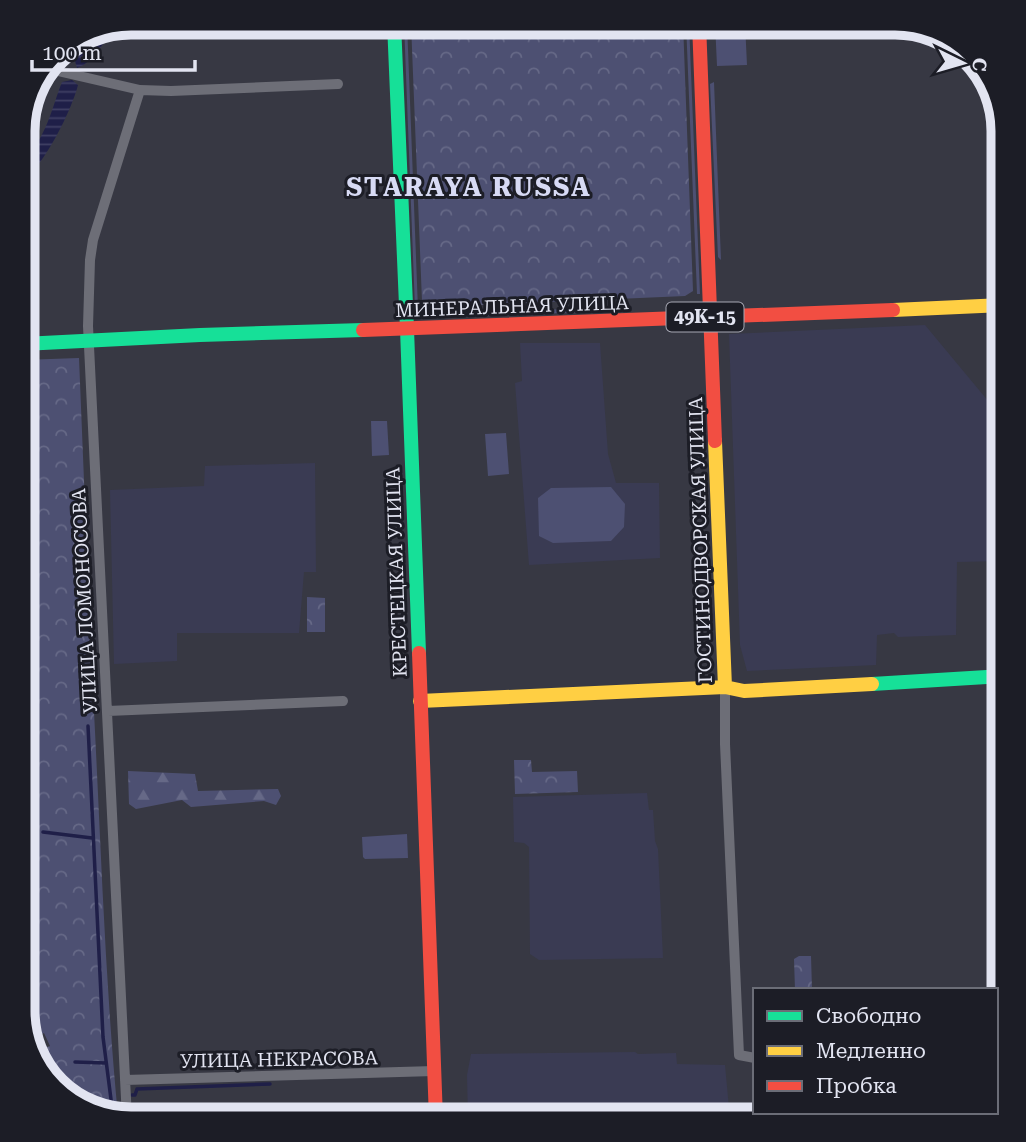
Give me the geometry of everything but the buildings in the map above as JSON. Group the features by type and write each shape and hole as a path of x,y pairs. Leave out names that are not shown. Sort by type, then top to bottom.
{"main road":[{"name":"КРЕСТЕЦКАЯ УЛИЦА","path":"395,35 436,1107"},
{"name":"ГОСТИНОДВОРСКАЯ УЛИЦА","path":"699,35 725,687"},
{"name":"МИНЕРАЛЬНАЯ УЛИЦА","path":"35,343 208,334 407,329 991,305"},
{"path":"420,701 725,687 744,691 991,677"}],"street":[{"path":"56,71 140,90 338,84"},
{"name":"УЛИЦА ЛОМОНОСОВА","path":"126,1107 88,340 93,240 140,90"},
{"name":"ГОСТИНОДВОРСКАЯ УЛИЦА","path":"725,687 725,744 739,1055 753,1058"},
{"path":"108,711 343,701"},
{"name":"УЛИЦА НЕКРАСОВА","path":"125,1080 434,1071"}],"shaded area":[{"path":"107,39 83,65 77,68 75,61 78,51 83,48"},
{"path":"72,80 78,85 63,122 35,168 35,145 43,133 62,82"},
{"path":"925,325 991,404 991,561 957,562 956,635 877,635 876,665 747,671 740,645 729,334"},
{"path":"520,343 600,343 608,454 616,483 659,483 660,558 529,565 515,383 522,381"},
{"path":"315,463 316,572 304,572 299,633 177,633 177,661 114,664 110,490 204,486 205,466"},
{"path":"647,793 649,810 653,810 658,849 663,958 539,960 530,954 529,847 524,843 514,842 513,797"},
{"path":"676,1053 677,1064 725,1065 729,1107 468,1107 467,1075 471,1054"}],"green space":[{"path":"404,35 407,35 418,309 415,309"},
{"path":"411,35 683,35 693,291 685,296 430,307 422,301"},
{"path":"686,35 689,35 700,294 697,294"},
{"path":"716,35 746,35 747,65 717,66"},
{"path":"714,82 721,260 718,257 710,84"},
{"path":"587,308 587,312 426,318 426,315"},
{"path":"79,358 93,702 88,703 88,712 94,712 117,1106 88,1097 68,1083 55,1070 45,1054 43,1049 50,1046 44,1033 38,1036 37,1030 35,360"},
{"path":"371,421 387,421 389,455 372,456"},
{"path":"506,433 509,474 488,476 485,434"},
{"path":"611,487 625,504 624,527 611,541 553,543 539,536 538,498 551,488"},
{"path":"307,597 325,598 325,632 307,632"},
{"path":"514,760 531,760 532,772 577,771 578,792 515,794"},
{"path":"128,771 195,774 198,791 278,789 281,796 276,805 264,801 191,807 182,800 136,809 129,804"},
{"path":"407,834 408,858 363,857 362,837"},
{"path":"811,956 812,988 795,988 794,959"}],"waterway":[{"path":"88,726 103,1037 112,1105"},
{"path":"43,832 92,838"},
{"path":"75,1062 106,1063"},
{"path":"132,1095 135,1095 137,1089 270,1084"}],"traffic: fast":[{"path":"395,35 407,329"},
{"path":"407,329 419,653"},
{"path":"35,343 363,330"},
{"path":"872,684 991,677"}],"traffic: slow":[{"path":"893,310 991,306"},
{"path":"715,441 725,687"},
{"path":"420,701 725,687 744,691 872,684"}],"traffic: jam":[{"path":"699,35 715,441"},
{"path":"363,330 893,310"},
{"path":"419,653 436,1107"}],"district":[{"name":"STARAYA RUSSA","path":"469,187"}]}
